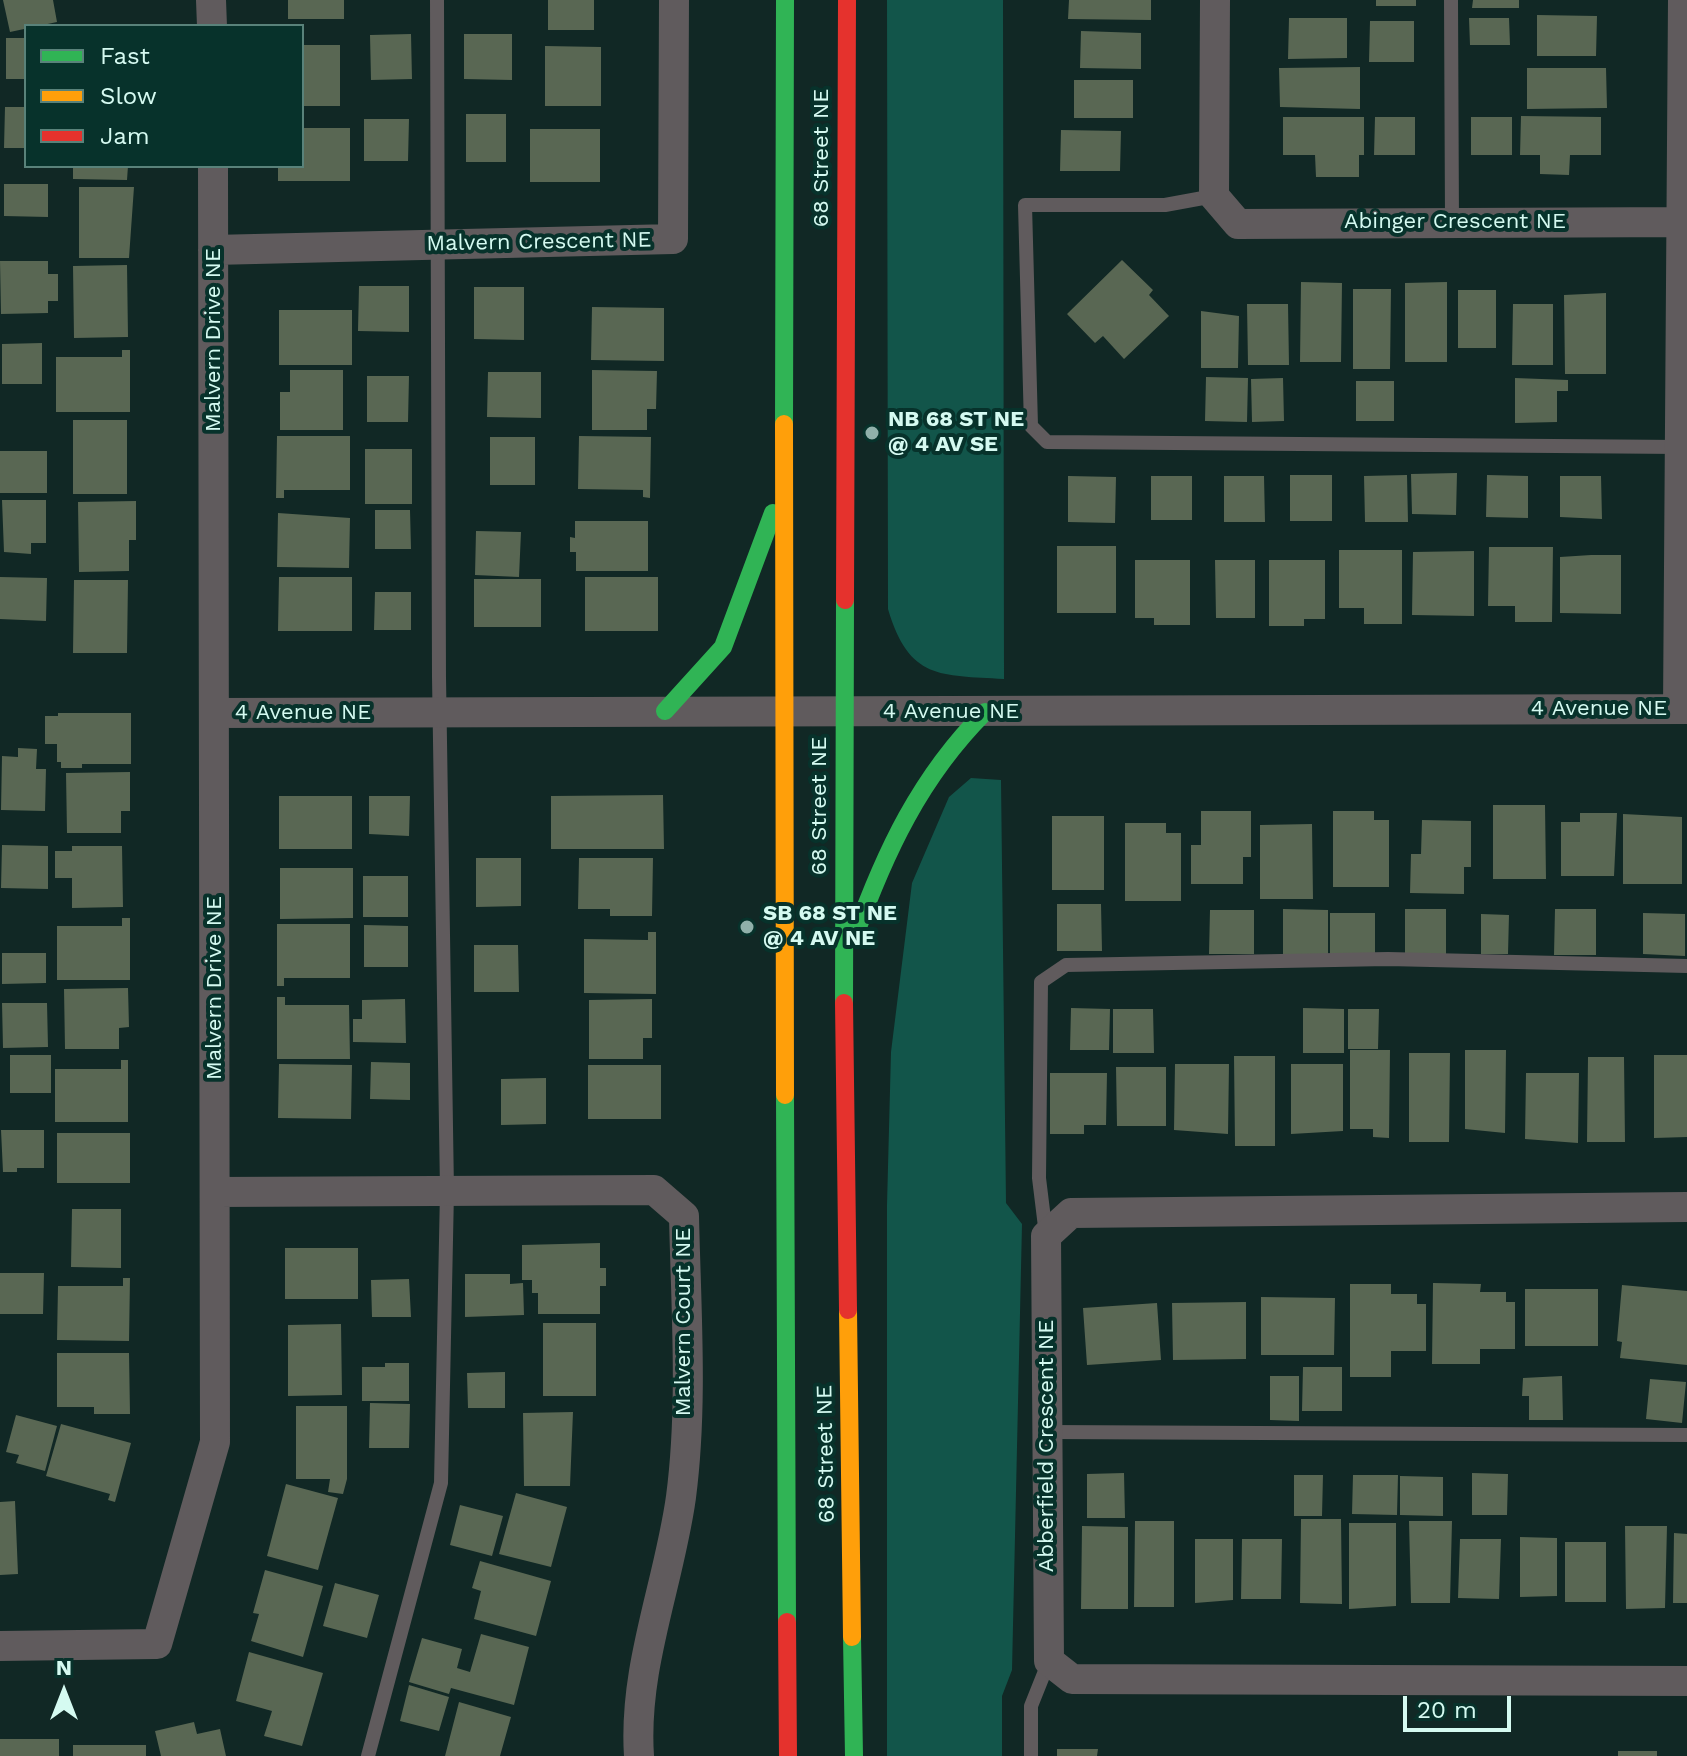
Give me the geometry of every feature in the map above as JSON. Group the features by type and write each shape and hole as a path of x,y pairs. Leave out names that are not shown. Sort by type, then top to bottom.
{"main road":[{"name":"68 Street NE","path":"785,0 783,711 788,1756"},
{"name":"68 Street NE","path":"847,0 844,965 854,1756"},
{"path":"665,711 723,647 783,485"},
{"path":"844,965 888,843 926,776 985,712"}],"street":[{"path":"211,0 212,24"},
{"name":"Malvern Crescent NE","path":"213,250 673,239 674,0"},
{"path":"1214,196 1215,0"},
{"path":"1683,0 1683,708"},
{"name":"Malvern Drive NE","path":"0,1646 157,1644 215,1442 213,168"},
{"name":"Abinger Crescent NE","path":"1214,196 1238,224 1684,222"},
{"name":"4 Avenue NE","path":"215,713 1683,708"},
{"name":"Malvern Court NE","path":"216,1192 654,1190 684,1216 688,1372 681,1498 636,1713 639,1756"},
{"path":"1046,1236 1071,1213 1687,1207"},
{"name":"Abberfield Crescent NE","path":"1046,1236 1049,1661"},
{"path":"1049,1661 1072,1679 1687,1681"}],"lane":[{"path":"368,1756 441,1483 447,1191 440,712 437,0"},
{"path":"1451,0 1452,221"},
{"path":"1214,196 1165,205 1025,205 1031,426 1047,442 1683,448"},
{"path":"1046,1236 1039,1178 1041,982 1066,965 1388,959 1687,966"},
{"path":"1047,1432 1687,1435"},
{"path":"1031,1756 1031,1706 1049,1661"}],"green space":[{"path":"887,0 1003,0 1004,679 945,674 930,669 906,649 888,609"},
{"path":"971,778 1001,780 1006,1203 1022,1224 1012,1670 1002,1696 1002,1756 887,1756 887,1205 891,1052 912,883 949,797"}],"building":[{"path":"3,0 53,0 57,22 24,24 24,29 10,32"},
{"path":"288,0 344,0 344,19 288,19"},
{"path":"548,0 594,0 594,30 548,30"},
{"path":"1069,0 1151,0 1151,20 1068,19"},
{"path":"1376,0 1416,0 1416,6 1376,6"},
{"path":"1473,0 1519,0 1519,8 1472,8"},
{"path":"1537,15 1597,16 1596,56 1537,56"},
{"path":"1289,18 1347,18 1347,58 1288,59"},
{"path":"1469,18 1509,18 1510,45 1470,45"},
{"path":"1370,21 1414,21 1414,62 1369,62"},
{"path":"1081,31 1141,33 1141,69 1080,68"},
{"path":"411,34 412,79 371,80 370,35"},
{"path":"464,34 512,34 512,80 464,79"},
{"path":"6,38 24,38 24,79 6,79"},
{"path":"304,45 340,45 340,106 304,106"},
{"path":"545,46 601,47 601,106 545,106"},
{"path":"1360,67 1360,109 1280,107 1279,68"},
{"path":"1527,68 1606,68 1607,108 1527,109"},
{"path":"1074,80 1133,80 1133,118 1074,118"},
{"path":"5,107 24,107 24,148 4,148"},
{"path":"466,114 506,114 506,162 466,162"},
{"path":"1521,116 1601,117 1601,155 1570,155 1569,175 1540,174 1540,155 1520,155"},
{"path":"1283,117 1364,117 1364,155 1359,155 1359,177 1316,177 1315,155 1283,155"},
{"path":"1375,117 1415,117 1415,155 1374,155"},
{"path":"1471,117 1512,117 1512,155 1471,155"},
{"path":"364,119 409,119 408,161 364,161"},
{"path":"304,128 350,128 350,181 278,181 278,168 304,168"},
{"path":"530,129 600,129 600,182 530,182"},
{"path":"1061,130 1121,131 1120,171 1060,171"},
{"path":"73,168 128,168 127,180 73,179"},
{"path":"4,184 48,184 48,217 4,216"},
{"path":"79,187 134,187 129,258 79,258"},
{"path":"1122,260 1153,290 1149,295 1169,316 1124,359 1103,336 1095,343 1067,314"},
{"path":"0,261 48,261 48,274 58,274 58,301 48,301 48,313 1,314"},
{"path":"127,265 128,337 74,338 73,266"},
{"path":"1301,282 1342,283 1341,362 1300,362"},
{"path":"1447,282 1447,362 1405,362 1405,283"},
{"path":"359,286 409,286 409,332 358,331"},
{"path":"474,287 524,287 524,340 474,339"},
{"path":"1353,289 1391,289 1390,369 1353,369"},
{"path":"1458,290 1496,290 1496,348 1458,348"},
{"path":"1606,293 1606,374 1565,374 1564,295"},
{"path":"1247,304 1288,304 1289,365 1248,365"},
{"path":"1513,304 1553,304 1553,365 1512,365"},
{"path":"592,307 664,308 664,361 591,360"},
{"path":"279,310 352,310 352,365 279,365"},
{"path":"1201,311 1239,316 1238,368 1201,368"},
{"path":"42,343 42,384 2,384 2,344"},
{"path":"122,350 130,350 130,412 56,412 56,357 122,357"},
{"path":"290,370 343,370 343,430 280,430 280,392 290,392"},
{"path":"592,370 657,371 656,409 647,409 647,430 592,430"},
{"path":"488,372 541,372 541,418 487,417"},
{"path":"367,376 409,376 408,422 367,422"},
{"path":"1206,377 1248,378 1247,422 1205,421"},
{"path":"1283,378 1284,421 1252,422 1251,379"},
{"path":"1515,378 1568,380 1568,391 1557,391 1557,422 1515,423"},
{"path":"1356,381 1394,381 1394,421 1356,421"},
{"path":"73,420 127,420 127,494 73,494"},
{"path":"277,436 350,436 350,490 284,490 284,498 276,498"},
{"path":"579,436 651,437 650,498 643,497 643,490 578,489"},
{"path":"490,437 535,437 535,485 490,485"},
{"path":"365,449 412,449 412,504 365,504"},
{"path":"0,451 47,451 47,493 0,493"},
{"path":"1457,473 1456,515 1412,514 1411,474"},
{"path":"1290,475 1332,475 1332,521 1290,521"},
{"path":"1407,475 1408,522 1365,522 1364,476"},
{"path":"1487,475 1528,476 1528,518 1486,517"},
{"path":"1068,476 1116,477 1115,523 1068,522"},
{"path":"1151,476 1192,476 1192,520 1151,520"},
{"path":"1224,476 1264,476 1265,522 1224,522"},
{"path":"1560,476 1601,476 1602,519 1560,517"},
{"path":"2,500 46,500 46,543 31,543 31,554 4,552"},
{"path":"136,501 136,540 129,540 129,571 79,572 78,502"},
{"path":"375,510 410,510 411,549 375,549"},
{"path":"278,513 350,518 349,568 277,567"},
{"path":"575,521 648,521 648,571 576,571 576,552 570,552 570,537 575,538"},
{"path":"476,531 521,532 519,577 475,575"},
{"path":"1057,546 1116,546 1116,613 1057,613"},
{"path":"1489,547 1553,547 1552,622 1515,622 1515,606 1488,606"},
{"path":"1339,550 1402,550 1402,624 1364,624 1364,608 1339,608"},
{"path":"1474,551 1474,616 1412,615 1413,552"},
{"path":"1621,555 1621,614 1560,613 1560,557"},
{"path":"1135,560 1190,560 1190,625 1154,625 1154,618 1135,618"},
{"path":"1215,560 1255,560 1255,618 1216,618"},
{"path":"1269,560 1325,560 1325,619 1304,619 1304,626 1269,626"},
{"path":"0,577 47,578 46,621 0,619"},
{"path":"279,577 352,577 352,631 278,631"},
{"path":"585,577 658,577 658,631 585,631"},
{"path":"474,579 541,579 541,627 474,627"},
{"path":"74,580 128,580 127,653 73,653"},
{"path":"375,592 411,592 411,630 374,630"},
{"path":"58,713 131,713 131,764 82,764 82,768 61,768 61,762 57,762 57,744 45,744 45,716 58,716"},
{"path":"18,748 37,749 36,769 46,769 45,811 1,810 2,756 18,757"},
{"path":"130,772 130,811 121,811 121,833 67,833 66,773"},
{"path":"663,795 664,849 551,849 551,796"},
{"path":"279,796 352,796 352,849 279,849"},
{"path":"369,796 410,796 409,836 369,834"},
{"path":"1493,805 1545,805 1546,879 1493,879"},
{"path":"1201,811 1251,811 1251,857 1243,857 1243,884 1191,884 1191,845 1201,845"},
{"path":"1333,811 1374,811 1374,820 1389,820 1389,887 1333,887"},
{"path":"1580,813 1617,813 1614,876 1561,876 1561,822 1580,822"},
{"path":"1623,814 1682,817 1682,884 1623,884"},
{"path":"1052,816 1104,816 1104,890 1052,890"},
{"path":"1422,820 1471,821 1471,867 1464,867 1464,894 1410,893 1411,854 1421,854"},
{"path":"1125,823 1166,823 1166,833 1181,833 1181,901 1125,901"},
{"path":"1312,824 1313,899 1260,899 1260,825"},
{"path":"2,845 48,846 48,889 1,888"},
{"path":"72,846 122,846 123,907 72,908 72,878 55,878 55,851 72,851"},
{"path":"476,858 521,858 521,906 476,907"},
{"path":"579,858 653,858 652,916 610,916 610,909 578,909"},
{"path":"280,868 353,868 353,918 280,919"},
{"path":"363,876 408,876 408,917 363,917"},
{"path":"1057,904 1101,904 1102,951 1057,951"},
{"path":"1283,909 1328,910 1328,954 1283,954"},
{"path":"1405,909 1446,909 1446,954 1405,954"},
{"path":"1555,909 1596,909 1596,955 1554,955"},
{"path":"1210,910 1254,910 1254,954 1209,954"},
{"path":"1330,913 1375,913 1375,954 1330,954"},
{"path":"1643,913 1685,914 1685,956 1643,954"},
{"path":"1481,914 1509,915 1508,954 1481,954"},
{"path":"122,918 130,918 130,980 57,980 57,926 122,926"},
{"path":"277,924 350,924 350,978 284,978 284,986 277,986"},
{"path":"364,925 408,926 408,967 364,967"},
{"path":"648,932 656,932 656,994 584,993 584,939 648,940"},
{"path":"474,945 518,945 519,992 474,992"},
{"path":"2,953 46,953 46,983 2,984"},
{"path":"128,988 129,1027 119,1028 119,1049 65,1049 64,989"},
{"path":"277,997 285,997 285,1005 349,1005 350,1059 277,1059"},
{"path":"405,999 406,1043 353,1042 353,1019 362,1019 362,1000"},
{"path":"652,999 652,1038 643,1038 643,1059 589,1059 589,1000"},
{"path":"2,1003 47,1003 48,1047 3,1048"},
{"path":"1071,1008 1110,1009 1109,1050 1070,1050"},
{"path":"1303,1008 1344,1009 1344,1053 1303,1053"},
{"path":"1113,1009 1153,1009 1154,1053 1113,1053"},
{"path":"1348,1009 1379,1009 1378,1049 1348,1049"},
{"path":"1350,1050 1390,1050 1389,1138 1373,1137 1373,1129 1350,1129"},
{"path":"1465,1050 1506,1050 1505,1133 1465,1129"},
{"path":"1409,1053 1450,1053 1449,1142 1409,1142"},
{"path":"10,1055 51,1055 51,1093 10,1093"},
{"path":"1654,1055 1687,1055 1687,1137 1654,1138"},
{"path":"1234,1056 1275,1056 1275,1146 1235,1146"},
{"path":"1588,1057 1624,1057 1625,1142 1587,1142"},
{"path":"121,1060 128,1060 128,1122 55,1122 55,1069 121,1069"},
{"path":"371,1062 410,1063 410,1100 370,1099"},
{"path":"279,1064 352,1065 351,1119 278,1118"},
{"path":"1175,1064 1229,1064 1228,1134 1174,1130"},
{"path":"1291,1064 1343,1064 1343,1131 1291,1134"},
{"path":"588,1065 661,1065 661,1119 588,1119"},
{"path":"1116,1067 1166,1067 1166,1126 1117,1126"},
{"path":"1050,1073 1107,1073 1106,1125 1084,1125 1084,1134 1050,1134"},
{"path":"1526,1073 1579,1073 1578,1143 1525,1139"},
{"path":"546,1078 546,1124 501,1125 501,1079"},
{"path":"1,1130 44,1130 44,1168 17,1168 17,1172 3,1172"},
{"path":"57,1133 130,1133 130,1183 57,1183"},
{"path":"72,1209 121,1209 121,1268 71,1267"},
{"path":"600,1243 600,1268 606,1268 606,1286 600,1286 600,1314 538,1314 538,1293 532,1293 532,1280 522,1280 522,1245"},
{"path":"285,1248 358,1248 358,1299 285,1299"},
{"path":"0,1273 44,1273 43,1314 0,1314"},
{"path":"465,1274 510,1274 510,1284 523,1283 524,1315 465,1317"},
{"path":"123,1278 130,1278 129,1341 57,1340 58,1286 123,1286"},
{"path":"409,1279 411,1317 372,1317 371,1280"},
{"path":"1433,1283 1481,1284 1480,1292 1506,1292 1506,1302 1515,1302 1515,1349 1480,1349 1480,1364 1432,1364"},
{"path":"1350,1284 1391,1284 1391,1294 1417,1294 1417,1304 1426,1304 1426,1351 1391,1351 1391,1377 1350,1377"},
{"path":"1622,1285 1687,1291 1687,1365 1620,1358 1622,1342 1617,1341"},
{"path":"1525,1289 1598,1289 1598,1346 1525,1346"},
{"path":"1261,1297 1335,1298 1334,1355 1261,1355"},
{"path":"1246,1302 1246,1359 1173,1360 1172,1303"},
{"path":"1157,1303 1161,1360 1087,1365 1083,1308"},
{"path":"543,1323 596,1323 596,1396 543,1396"},
{"path":"341,1324 342,1395 288,1396 288,1325"},
{"path":"57,1353 129,1353 130,1414 94,1414 94,1407 57,1407"},
{"path":"385,1363 409,1363 409,1401 362,1401 362,1367 385,1367"},
{"path":"1303,1367 1342,1367 1342,1411 1302,1411"},
{"path":"505,1372 505,1408 468,1408 467,1373"},
{"path":"1270,1376 1299,1376 1299,1421 1270,1420"},
{"path":"1562,1376 1563,1420 1529,1420 1529,1396 1522,1396 1523,1378"},
{"path":"1650,1379 1686,1382 1682,1423 1646,1419"},
{"path":"370,1403 410,1404 409,1448 369,1448"},
{"path":"296,1406 347,1406 347,1479 343,1494 328,1492 330,1479 296,1479"},
{"path":"573,1412 570,1486 524,1486 523,1413"},
{"path":"16,1415 57,1426 45,1471 16,1463 19,1455 6,1452"},
{"path":"61,1424 131,1443 115,1502 108,1500 110,1494 46,1476"},
{"path":"1124,1473 1125,1518 1087,1518 1087,1474"},
{"path":"1472,1473 1508,1474 1507,1515 1472,1515"},
{"path":"1294,1475 1323,1475 1322,1516 1294,1516"},
{"path":"1353,1475 1398,1475 1397,1515 1352,1514"},
{"path":"1400,1476 1443,1477 1443,1516 1400,1515"},
{"path":"286,1484 338,1498 318,1570 267,1556"},
{"path":"516,1493 567,1507 551,1567 499,1554"},
{"path":"15,1501 18,1574 0,1575 0,1502"},
{"path":"460,1505 503,1516 492,1556 450,1545"},
{"path":"1301,1519 1341,1519 1342,1604 1300,1603"},
{"path":"1135,1521 1174,1521 1174,1607 1134,1607"},
{"path":"1409,1521 1452,1521 1450,1603 1411,1603"},
{"path":"1349,1523 1396,1523 1396,1606 1349,1609"},
{"path":"1082,1526 1128,1527 1128,1609 1081,1609"},
{"path":"1625,1526 1667,1526 1665,1608 1626,1609"},
{"path":"1674,1533 1687,1534 1687,1603 1673,1603"},
{"path":"1520,1537 1557,1538 1557,1596 1520,1597"},
{"path":"1195,1539 1233,1539 1233,1600 1195,1603"},
{"path":"1242,1539 1282,1539 1281,1599 1241,1599"},
{"path":"1460,1539 1501,1539 1499,1599 1458,1598"},
{"path":"1565,1542 1606,1542 1606,1602 1565,1602"},
{"path":"480,1561 551,1581 536,1636 474,1619 481,1591 472,1588"},
{"path":"265,1570 323,1586 303,1657 251,1641 259,1614 253,1613"},
{"path":"335,1583 379,1595 367,1638 323,1626"},
{"path":"481,1634 529,1647 514,1705 451,1688 449,1694 409,1682 422,1638 462,1649 457,1668 470,1672"},
{"path":"249,1652 323,1673 302,1746 264,1736 272,1711 236,1701"},
{"path":"409,1685 449,1697 439,1731 400,1721"},
{"path":"459,1702 511,1717 500,1756 445,1756"},
{"path":"194,1722 197,1734 220,1729 226,1756 161,1756 155,1731"},
{"path":"0,1739 59,1739 59,1756 0,1756"},
{"path":"73,1745 146,1745 146,1756 73,1756"},
{"path":"1057,1749 1098,1749 1097,1756 1057,1756"},
{"path":"1618,1751 1657,1751 1657,1756 1618,1756"}],"traffic: fast":[{"path":"784,424 785,0"},
{"path":"665,711 723,647 773,513"},
{"path":"844,1003 845,600"},
{"path":"854,938 878,876 923,789 985,712"},
{"path":"785,1095 787,1622"},
{"path":"852,1637 854,1756"}],"traffic: slow":[{"path":"784,424 785,1095"},
{"path":"848,1310 852,1637"}],"traffic: jam":[{"path":"845,600 847,0"},
{"path":"844,1003 848,1310"},
{"path":"787,1622 788,1756"}],"place":[{"name":"NB 68 ST NE @ 4 AV SE","path":"872,433"},
{"name":"SB 68 ST NE @ 4 AV NE","path":"747,927"}]}
